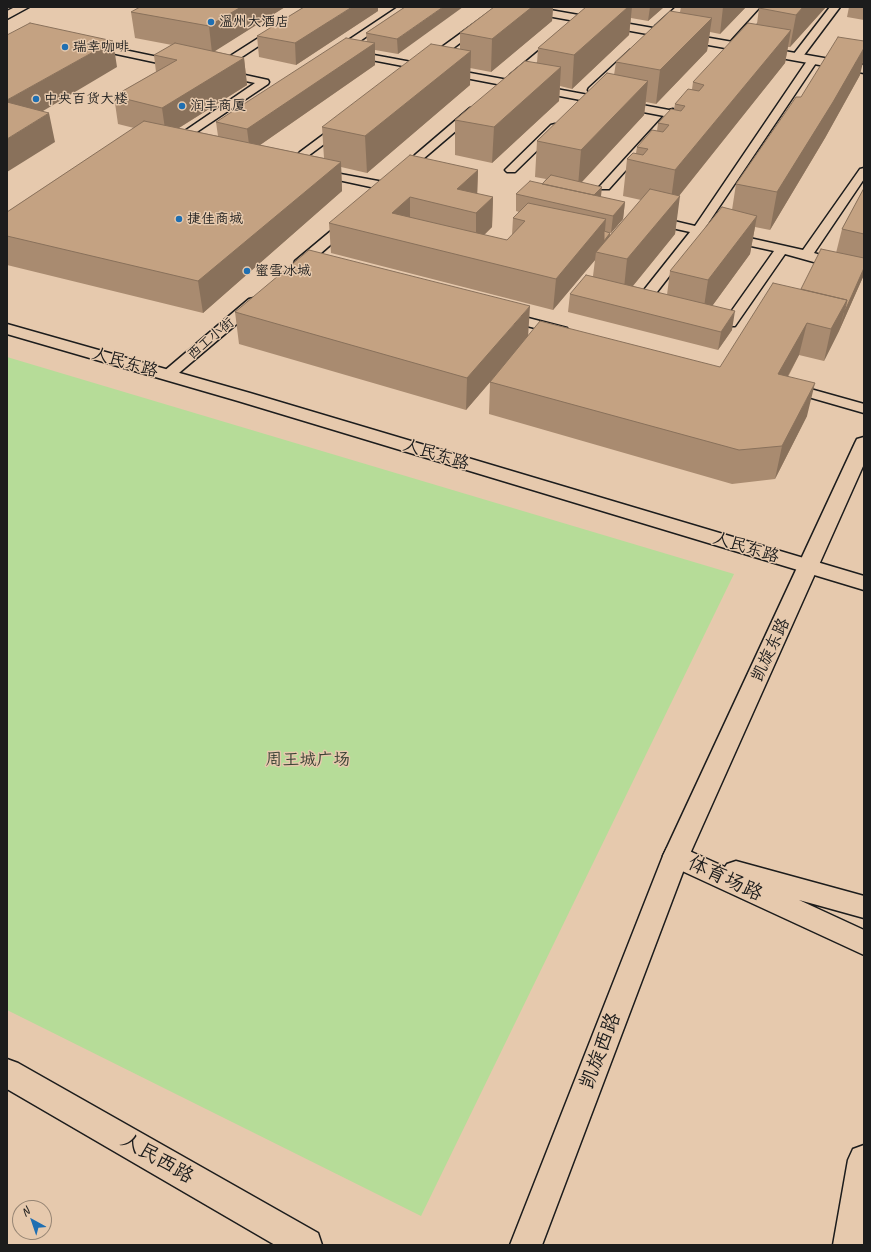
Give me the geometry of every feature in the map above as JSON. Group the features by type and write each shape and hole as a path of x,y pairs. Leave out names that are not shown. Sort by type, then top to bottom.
{"main road":[{"path":"7,16 24,7"},
{"path":"514,7 864,69"},
{"name":"人民东路","path":"7,329 168,375 864,583"},
{"name":"凯旋东路","path":"676,856 809,567 864,443"},
{"name":"体育场路","path":"676,856 864,907"},
{"name":"体育场路","path":"676,856 864,943"},
{"name":"凯旋西路","path":"526,1245 676,856"},
{"name":"人民西路","path":"7,1073 306,1245"},
{"path":"848,1245 864,1160"}],"lane":[{"path":"175,142 264,82 209,71 313,7"},
{"path":"404,7 338,51 671,114"},
{"path":"409,76 503,7"},
{"path":"575,108 681,7"},
{"path":"722,57 767,7"},
{"path":"797,57 835,7"},
{"path":"495,93 592,11"},
{"path":"82,44 190,67"},
{"path":"644,298 698,230 813,60"},
{"path":"606,187 681,102"},
{"path":"419,157 483,103"},
{"path":"304,154 353,117"},
{"path":"511,170 564,118"},
{"path":"160,142 175,142 190,146"},
{"path":"305,170 389,188 371,203"},
{"path":"806,255 864,171"},
{"path":"288,274 359,213"},
{"path":"641,217 806,255 864,272"},
{"path":"730,323 781,250"},
{"path":"300,264 316,268"},
{"name":"西工小街","path":"168,375 264,294"},
{"path":"492,313 577,334"},
{"path":"783,385 864,409"}],"green space":[{"name":"周王城广场","path":"7,357 734,574 421,1216 7,1010"}],"building":[{"path":"140,7 241,7 209,26 131,12"},
{"path":"304,7 352,7 295,43 257,36"},
{"path":"405,7 443,7 397,39 366,33"},
{"path":"494,7 532,7 492,39 460,33"},
{"path":"586,7 628,7 574,55 538,48"},
{"path":"803,7 796,15 759,8"},
{"path":"670,11 712,18 660,70 616,62"},
{"path":"30,23 113,41 7,100 7,35"},
{"path":"748,23 791,30 675,170 627,159 633,153 643,155 648,149 637,147 652,130 663,132 669,125 658,123 671,109 681,111 685,106 675,104 688,89 699,91 704,85 693,82"},
{"path":"838,37 864,41 864,48 833,102 777,192 736,184 796,97 801,97"},
{"path":"346,38 375,43 247,129 216,122"},
{"path":"175,43 244,58 162,108 114,96 177,60 154,55"},
{"path":"431,44 471,51 365,136 322,127"},
{"path":"525,61 561,67 494,127 455,120"},
{"path":"607,73 648,81 581,150 537,141"},
{"path":"7,102 49,113 7,139"},
{"name":"捷佳商城","path":"144,121 341,162 198,281 7,236 7,212"},
{"path":"410,155 478,170 457,189 493,197 476,213 410,197 392,213 507,240 525,221 513,218 528,203 606,219 556,279 329,223"},
{"path":"551,175 602,187 594,195 542,184"},
{"path":"530,181 625,202 613,216 516,194"},
{"path":"864,188 864,234 842,229"},
{"path":"650,189 680,196 627,259 596,252"},
{"path":"722,207 757,216 708,280 670,271"},
{"path":"604,231 610,233 604,241"},
{"path":"821,249 864,258 864,268 844,313 847,300 801,289"},
{"path":"309,250 530,306 467,378 235,312"},
{"path":"586,275 735,311 721,332 570,294"},
{"path":"773,283 847,300 831,329 807,323 778,374 815,383 782,446 739,450 490,382 540,321 720,367"}],"place":[{"name":"温州大酒店","path":"211,22"},
{"name":"瑞幸咖啡","path":"65,47"},
{"name":"中央百货大楼","path":"36,99"},
{"name":"润丰商厦","path":"182,106"},
{"name":"捷佳商城","path":"179,219"},
{"name":"蜜雪冰城","path":"247,271"}]}
